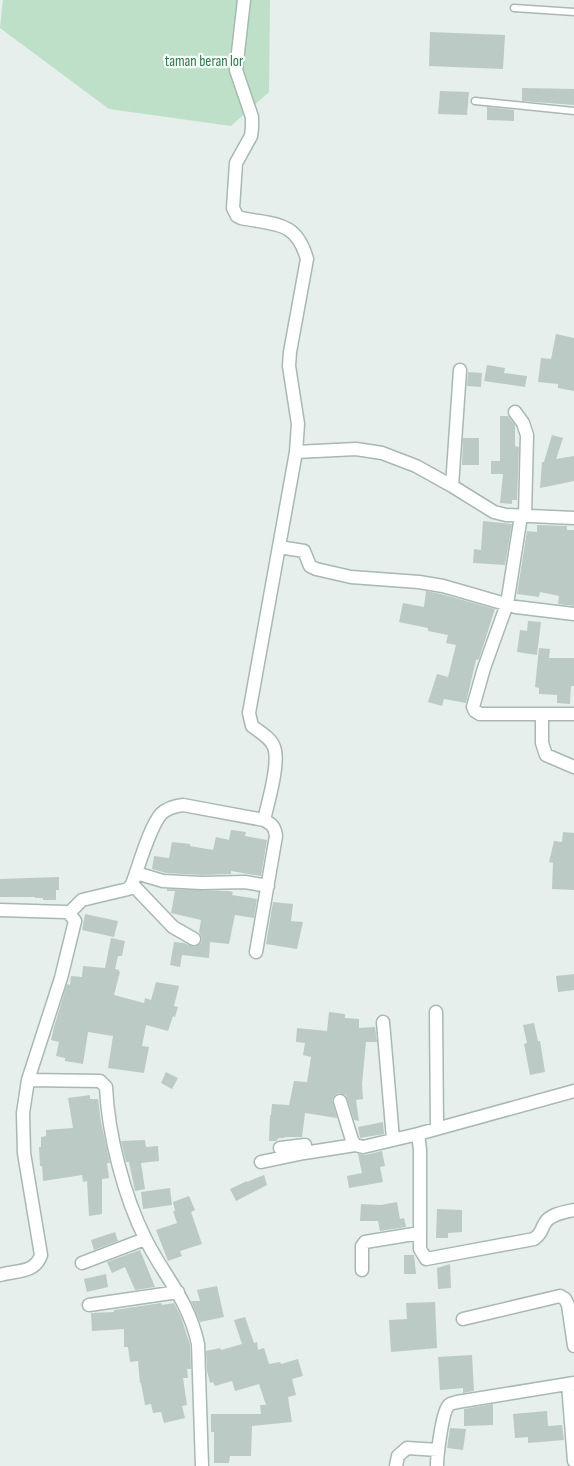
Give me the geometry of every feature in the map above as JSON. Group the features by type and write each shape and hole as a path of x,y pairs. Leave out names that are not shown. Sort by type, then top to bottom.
{"street":[{"path":"244,0 236,63 238,76 252,117 252,128 251,136 236,163 233,208 237,216 241,218 285,227 293,232 304,247 307,259 289,366 298,424 296,452 249,713 252,726 268,738 274,746 275,753 275,767 264,820"},
{"path":"452,486 460,370"},
{"path":"515,412 523,423 526,434 523,516 507,604 484,668 473,707 474,711 480,714 574,714"},
{"path":"296,452 356,449 382,453 416,466 494,512 523,516 574,518"},
{"path":"279,547 304,551 310,566 316,569 364,578 443,586 507,604 574,614"},
{"path":"542,714 542,743 546,755 574,767"},
{"path":"69,913 82,900 128,889 134,879 156,822 163,813 174,806 183,805 264,820 272,824 276,836 256,952"},
{"path":"134,879 202,883 245,882 268,886"},
{"path":"134,879 173,927 194,939"},
{"path":"0,910 69,913 73,917 75,925 61,978 28,1080 23,1113 24,1153 41,1255 34,1267 28,1270 0,1275"},
{"path":"436,1012 437,1128"},
{"path":"383,1022 393,1139"},
{"path":"28,1080 100,1081 106,1087 106,1102 114,1142 124,1179 145,1239 178,1292 194,1326 198,1344 202,1466"},
{"path":"280,1148 353,1142 363,1147 418,1134 574,1091"},
{"path":"340,1101 353,1142"},
{"path":"418,1134 420,1150 420,1249 426,1259 534,1239 542,1233 546,1222 554,1215 574,1210"},
{"path":"261,1162 353,1142"},
{"path":"362,1270 362,1246 365,1242 420,1233"},
{"path":"82,1263 145,1239"},
{"path":"89,1305 178,1292"},
{"path":"463,1319 560,1296 565,1299 568,1305 574,1346"},
{"path":"438,1466 438,1450 445,1411 449,1405 457,1402 571,1383 574,1461"},
{"path":"396,1466 398,1456 407,1448 438,1450"}],"lane":[{"path":"514,8 574,12"},
{"path":"475,101 574,111"}],"green space":[{"name":"taman beran lor","path":"3,0 270,0 269,92 231,126 109,109 0,28"}],"building":[{"path":"430,32 505,35 503,69 429,66"},
{"path":"522,88 574,89 574,105 522,101"},
{"path":"440,91 469,92 467,115 438,114"},
{"path":"487,107 514,110 514,121 487,120"},
{"path":"556,334 574,338 574,391 558,388 558,384 538,382 541,358 551,359"},
{"path":"487,365 505,368 504,373 527,376 525,387 484,381"},
{"path":"468,372 482,373 481,387 467,386"},
{"path":"500,416 508,416 515,425 515,446 519,447 517,500 512,500 512,504 500,503 503,474 491,474 491,461 500,461"},
{"path":"552,435 563,438 556,459 574,456 574,481 540,488 542,462 544,462"},
{"path":"463,438 479,438 479,465 462,465"},
{"path":"483,521 512,524 505,565 473,563 474,549 481,550"},
{"path":"537,525 567,526 567,530 574,530 574,606 558,604 559,596 540,592 539,597 517,594 527,531 537,532"},
{"path":"426,591 495,609 479,659 476,660 466,703 444,699 442,706 428,702 437,674 448,677 456,645 446,643 448,635 428,631 428,628 399,622 403,603 424,607"},
{"path":"528,621 541,622 537,655 517,652 520,630 527,631"},
{"path":"539,648 550,649 549,658 574,658 574,686 571,686 570,704 557,703 557,695 539,694 539,688 535,687"},
{"path":"231,830 246,832 245,836 267,840 261,876 231,871 231,874 202,875 166,873 152,869 154,856 169,858 172,842 213,850 216,837 229,840"},
{"path":"563,832 574,833 574,890 552,889 553,863 549,862 554,841 562,842"},
{"path":"59,877 59,890 56,890 56,900 43,900 43,898 35,897 0,897 0,879"},
{"path":"167,889 228,891 233,892 232,895 257,899 254,918 235,915 229,944 210,942 209,958 182,955 180,967 170,965 174,942 195,947 201,943 202,938 199,932 201,920 171,913 175,891 167,891"},
{"path":"273,902 293,904 291,921 303,922 297,949 266,944"},
{"path":"85,914 118,921 114,937 82,930"},
{"path":"111,938 125,941 122,956 118,956 115,969 120,972 114,995 144,1003 145,998 151,1000 156,982 179,986 174,1006 178,1007 168,1031 146,1025 142,1046 149,1047 144,1073 108,1068 113,1036 88,1032 83,1064 65,1061 65,1058 56,1056 59,1042 51,1040 67,984 70,985 71,976 82,977 83,966 105,968"},
{"path":"574,974 574,990 558,992 556,976"},
{"path":"329,1012 345,1014 345,1018 359,1019 359,1028 375,1027 377,1042 366,1042 362,1084 363,1099 356,1100 359,1121 354,1120 346,1095 338,1093 332,1100 337,1118 305,1113 302,1137 285,1137 279,1138 276,1141 269,1141 272,1104 289,1105 294,1081 307,1082 311,1057 303,1055 305,1043 296,1042 297,1028 327,1031"},
{"path":"534,1023 538,1041 540,1041 545,1072 530,1075 524,1044 527,1043 523,1025"},
{"path":"166,1072 178,1078 172,1089 161,1083"},
{"path":"90,1095 90,1099 98,1099 110,1163 107,1163 109,1178 102,1179 102,1214 89,1216 87,1181 83,1182 82,1175 43,1181 39,1147 41,1147 41,1137 46,1136 46,1130 73,1128 68,1098"},
{"path":"383,1122 384,1134 360,1138 358,1127"},
{"path":"145,1140 146,1147 158,1146 159,1161 141,1163 145,1189 135,1191 129,1162 126,1162 121,1141"},
{"path":"382,1151 385,1166 380,1167 383,1182 349,1188 347,1176 362,1173 358,1154 365,1155"},
{"path":"264,1175 267,1185 236,1201 230,1189"},
{"path":"170,1188 172,1205 143,1209 141,1192"},
{"path":"189,1196 195,1210 191,1212 202,1244 180,1251 182,1256 168,1261 156,1230 177,1223 173,1211 175,1211 173,1202"},
{"path":"397,1202 400,1219 404,1218 406,1227 380,1231 378,1221 360,1221 361,1204 381,1205"},
{"path":"437,1209 462,1210 462,1232 448,1233 448,1238 436,1238"},
{"path":"115,1232 118,1241 94,1250 91,1240"},
{"path":"140,1250 155,1287 135,1290 125,1267 112,1273 107,1262"},
{"path":"404,1255 414,1255 416,1274 404,1274"},
{"path":"450,1264 451,1288 438,1289 437,1268"},
{"path":"106,1274 108,1287 87,1292 84,1279"},
{"path":"217,1286 224,1317 200,1322 191,1301 200,1301 197,1290"},
{"path":"435,1302 437,1348 391,1352 389,1320 407,1319 406,1303"},
{"path":"161,1303 162,1305 174,1303 181,1317 190,1345 191,1369 187,1369 188,1378 183,1378 187,1405 182,1406 185,1418 164,1423 161,1412 153,1413 151,1404 145,1405 138,1361 130,1362 128,1347 124,1347 124,1329 92,1331 91,1313 114,1312 114,1310"},
{"path":"245,1317 254,1343 257,1342 258,1350 264,1348 269,1364 280,1362 281,1364 298,1359 303,1376 292,1379 296,1395 288,1397 292,1422 252,1426 251,1456 230,1456 229,1463 214,1463 214,1432 211,1432 211,1414 261,1414 260,1405 266,1405 259,1384 235,1391 232,1381 215,1386 213,1382 210,1383 207,1371 206,1351 220,1348 221,1350 242,1344 234,1320"},
{"path":"472,1355 474,1391 463,1393 463,1388 440,1390 438,1357"},
{"path":"493,1404 493,1425 464,1426 464,1409"},
{"path":"547,1411 548,1426 562,1425 564,1440 528,1443 528,1437 515,1438 513,1414"},
{"path":"450,1428 466,1429 463,1450 447,1448"}]}
